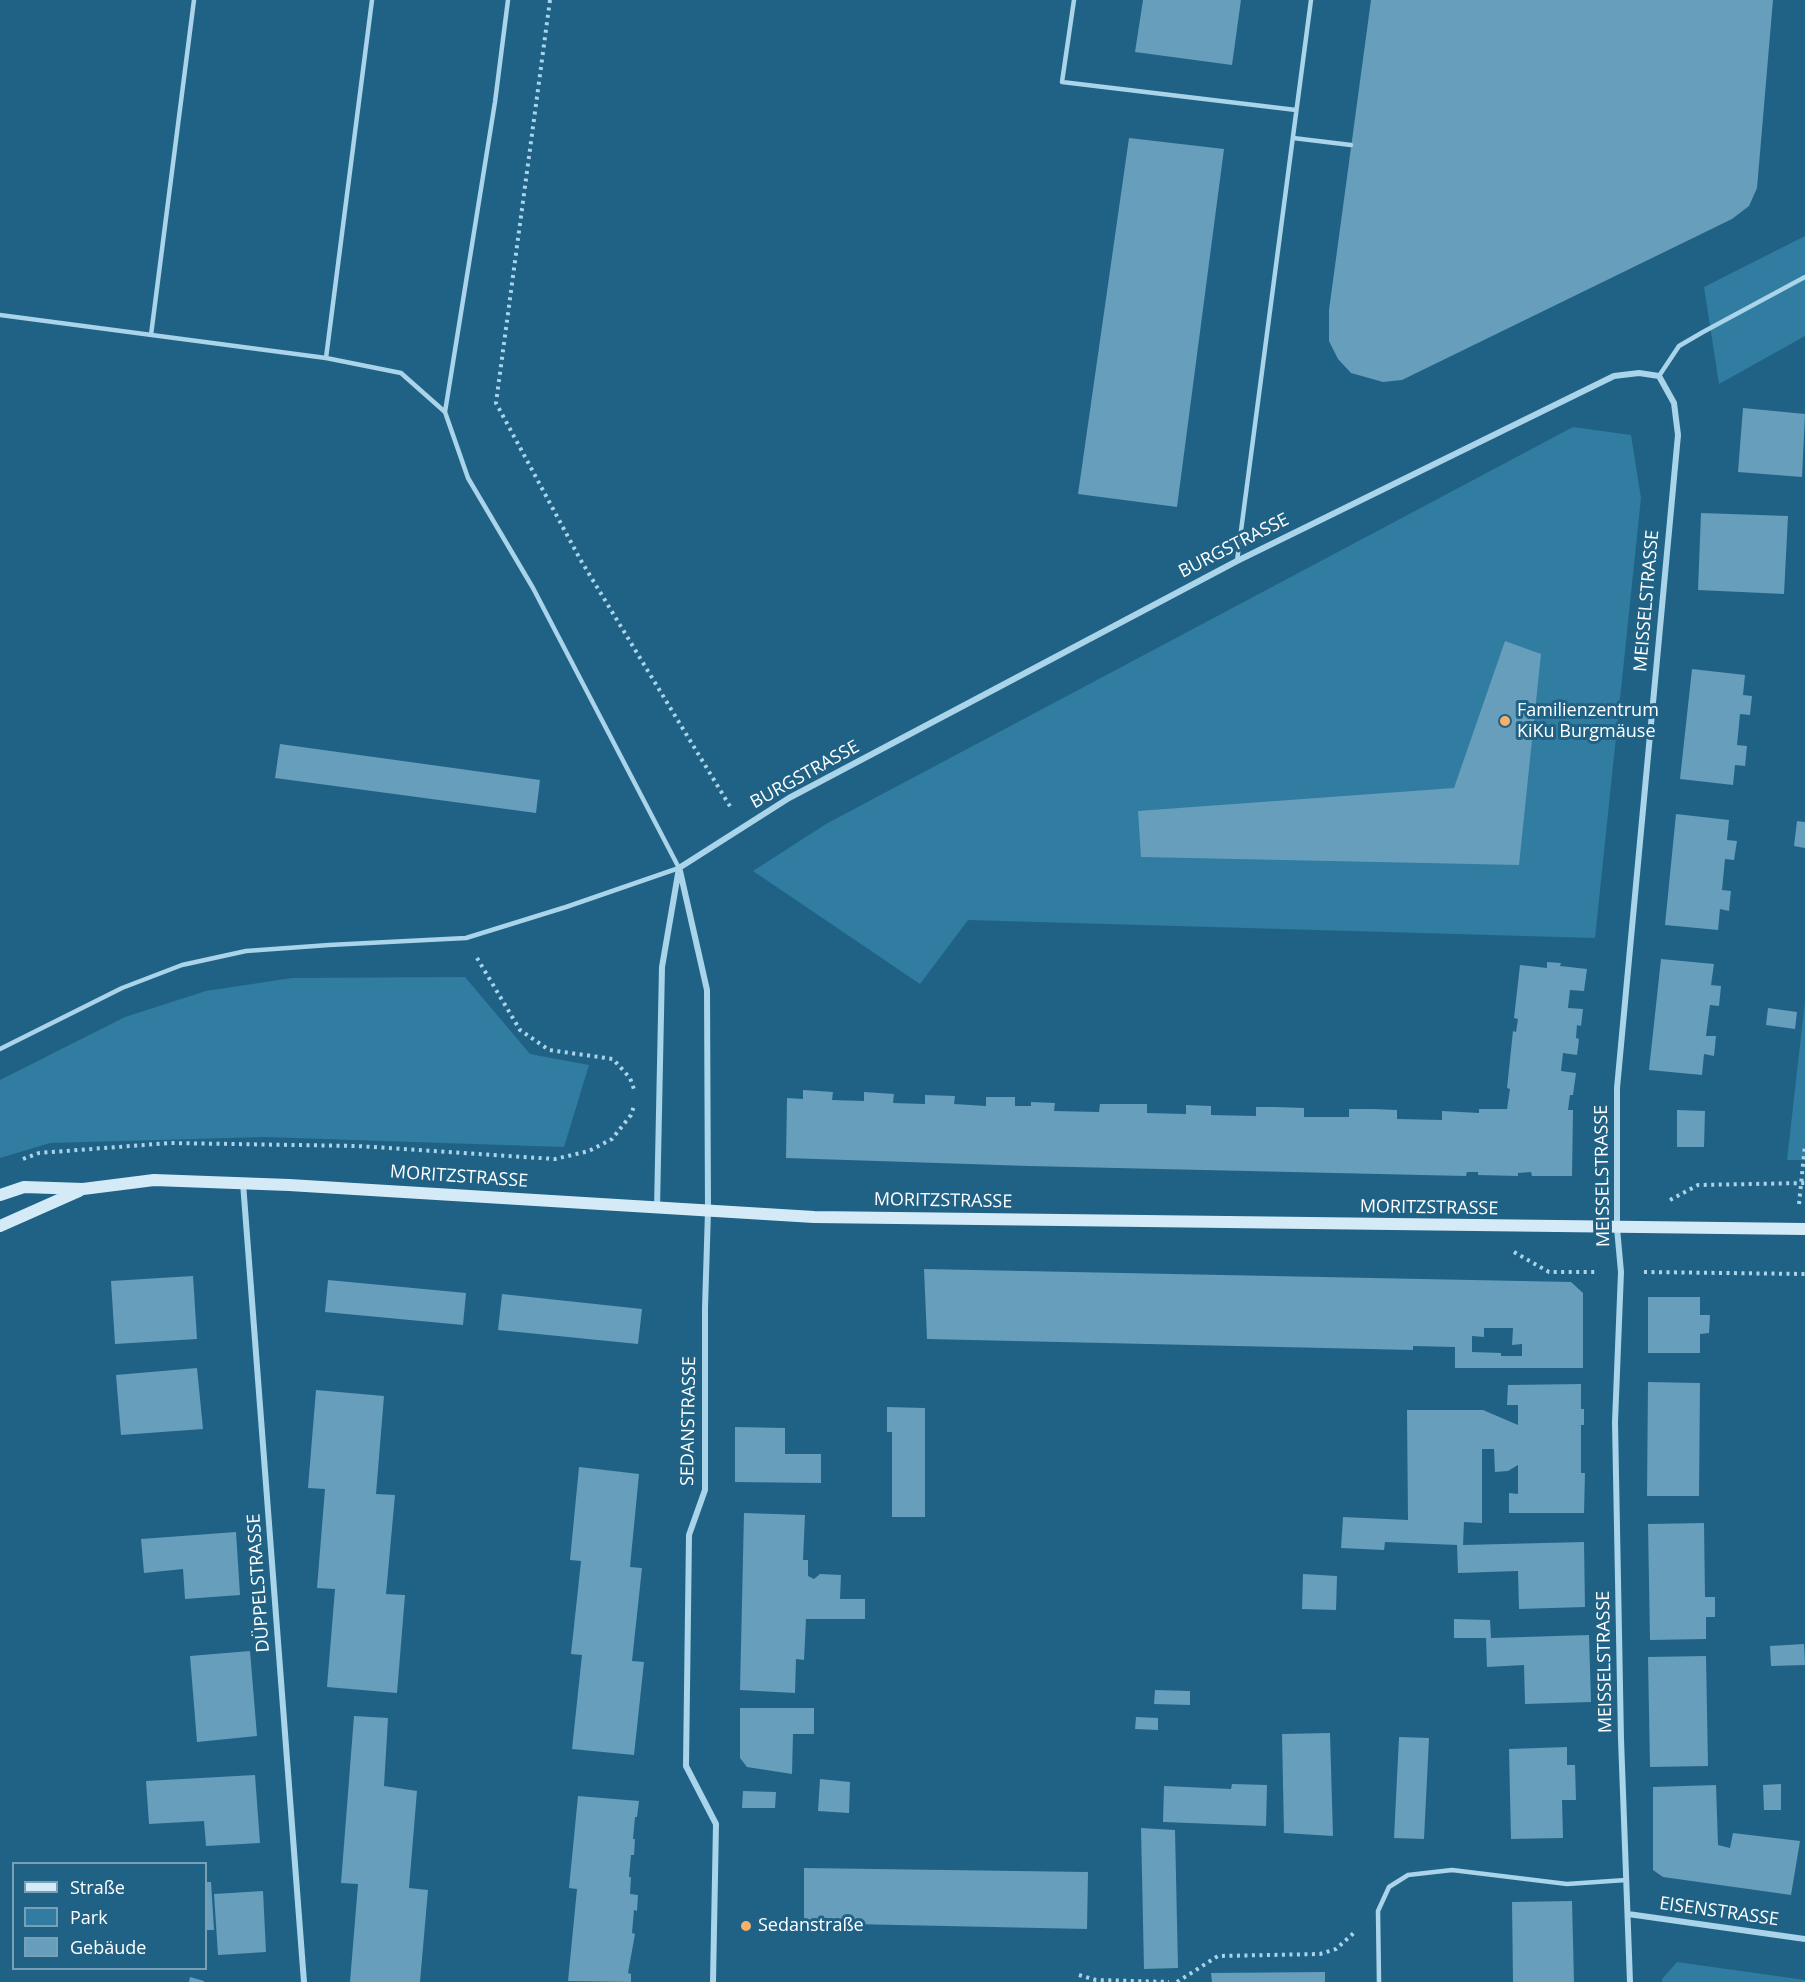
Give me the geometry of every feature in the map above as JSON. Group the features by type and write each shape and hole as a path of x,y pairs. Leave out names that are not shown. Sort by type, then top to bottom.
{"main road":[{"name":"MORITZSTRASSE","path":"0,1195 24,1187 83,1189 154,1180 243,1183 813,1217 1801,1229"},
{"name":"MORITZSTRASSE","path":"0,1226 83,1189"}],"street":[{"name":"BURGSTRASSE","path":"680,868 789,798 1237,561 1614,376 1639,374 1659,376"},
{"name":"MEISSELSTRASSE","path":"1630,1982 1621,1739 1615,1422 1621,1272 1617,1228 1617,1088 1678,435 1674,403 1659,376"},
{"path":"657,1208 662,967 680,868"},
{"path":"680,868 707,990 708,1211"},
{"name":"DÜPPELSTRASSE","path":"243,1183 304,1982"},
{"name":"SEDANSTRASSE","path":"708,1211 705,1308 705,1490 690,1535 686,1766 716,1824 713,1982"},
{"name":"EISENSTRASSE","path":"1628,1914 1805,1939"}],"lane":[{"path":"152,335 194,0"},
{"path":"326,358 372,0"},
{"path":"0,1049 122,988 182,965 246,951 466,938 680,868 533,588 468,478 446,412 495,102 508,0"},
{"path":"1074,0 1062,82 1296,110"},
{"path":"1237,561 1311,0"},
{"path":"1293,138 1351,145"},
{"path":"1659,376 1679,346 1805,277"},
{"path":"0,315 326,358 401,373 446,412"},
{"path":"1379,1982 1378,1911 1389,1887 1408,1875 1452,1870 1567,1884 1626,1880"}],"path":[{"path":"550,0 496,403 580,559 742,827"},
{"path":"20,1160 39,1153 170,1143 357,1146 555,1159 589,1151 612,1139 631,1114 636,1096 630,1078 613,1059 549,1050 520,1030 466,938"},
{"path":"1801,1229 1805,1145"},
{"path":"1698,1185 1803,1183"},
{"path":"1549,1272 1805,1274"},
{"path":"1177,1982 1218,1956 1320,1954 1336,1949 1378,1911"},
{"path":"1079,1976 1096,1980 1168,1982"}],"green space":[{"path":"1805,236 1805,336 1719,384 1704,287"},
{"path":"1573,427 1631,435 1641,498 1595,938 968,920 920,984 753,871 826,824"},
{"path":"465,977 530,1054 589,1065 564,1147 264,1137 50,1143 0,1158 0,1080 125,1017 206,991 292,978"},
{"path":"1805,1001 1805,1160 1787,1160"},
{"path":"1677,1962 1805,1980 1805,1982 1662,1982"}],"building":[{"path":"1143,0 1241,0 1232,65 1135,52"},
{"path":"1371,0 1773,0 1757,188 1749,206 1732,219 1402,380 1383,382 1351,373 1338,359 1329,341 1329,310"},
{"path":"1129,138 1224,149 1177,507 1078,494"},
{"path":"1743,408 1805,414 1802,477 1738,472"},
{"path":"1701,513 1788,516 1784,594 1698,590"},
{"name":"Familienzentrum KiKu Burgmäuse","path":"1505,641 1541,654 1519,865 1141,857 1138,811 1454,788"},
{"path":"1692,669 1745,675 1743,695 1752,696 1750,715 1740,714 1737,745 1747,746 1745,766 1735,765 1733,785 1680,779"},
{"path":"280,744 540,780 536,813 275,778"},
{"path":"1676,814 1729,820 1727,840 1737,841 1734,860 1725,859 1722,890 1731,891 1729,911 1720,909 1718,930 1665,925"},
{"path":"1797,821 1805,822 1805,848 1794,846"},
{"path":"1661,959 1714,964 1711,985 1721,986 1719,1006 1710,1005 1706,1036 1716,1036 1714,1056 1704,1054 1702,1075 1649,1070"},
{"path":"1547,962 1587,969 1584,991 1570,990 1568,1008 1583,1009 1581,1026 1577,1025 1576,1038 1579,1039 1577,1055 1563,1053 1561,1071 1576,1073 1568,1110 1573,1110 1572,1176 1532,1176 1531,1172 1518,1173 1518,1176 1478,1175 1478,1172 1467,1172 1466,1176 786,1158 787,1098 803,1099 803,1090 833,1092 832,1100 864,1101 864,1092 894,1094 893,1103 925,1104 925,1095 955,1096 954,1104 986,1106 986,1097 1015,1097 1015,1106 1031,1106 1031,1102 1055,1103 1054,1111 1099,1112 1100,1104 1147,1104 1147,1113 1186,1114 1186,1105 1211,1106 1211,1115 1256,1116 1256,1107 1275,1107 1304,1108 1304,1117 1349,1117 1349,1109 1373,1109 1397,1110 1397,1119 1442,1120 1442,1111 1479,1113 1479,1109 1507,1109 1513,1031 1516,1032 1518,1019 1514,1018 1520,965 1547,968"},
{"path":"1768,1008 1797,1012 1795,1029 1766,1025"},
{"path":"1677,1110 1705,1111 1704,1147 1677,1147"},
{"path":"924,1269 1571,1282 1583,1293 1583,1368 1455,1368 1455,1347 1413,1346 1413,1350 927,1339","holes":["1484,1328 1513,1328 1512,1345 1522,1344 1522,1356 1472,1352 1472,1336 1484,1337"]},
{"path":"193,1276 197,1339 115,1344 111,1281"},
{"path":"328,1280 466,1293 463,1325 325,1312"},
{"path":"502,1294 642,1309 638,1344 498,1330"},
{"path":"1648,1297 1700,1297 1700,1315 1710,1315 1709,1333 1700,1334 1700,1353 1648,1353"},
{"path":"197,1368 203,1429 121,1435 116,1375"},
{"path":"1648,1382 1700,1383 1699,1496 1647,1496"},
{"path":"1581,1384 1581,1409 1584,1409 1584,1425 1581,1425 1581,1473 1585,1473 1584,1513 1509,1513 1509,1493 1518,1494 1518,1465 1508,1471 1495,1472 1494,1449 1482,1449 1482,1523 1464,1522 1463,1545 1584,1542 1585,1607 1519,1609 1518,1571 1458,1573 1457,1545 1385,1542 1384,1550 1341,1548 1343,1517 1408,1520 1407,1410 1483,1410 1518,1425 1518,1405 1507,1405 1508,1385"},
{"path":"316,1390 384,1396 376,1494 395,1495 386,1594 405,1595 397,1693 327,1687 335,1589 317,1588 325,1489 308,1488"},
{"path":"887,1407 925,1408 925,1517 892,1517 892,1432 887,1432"},
{"path":"735,1427 785,1428 785,1454 821,1454 821,1483 735,1482"},
{"path":"579,1467 639,1474 630,1567 642,1568 632,1661 644,1662 634,1755 572,1749 582,1655 571,1654 581,1561 570,1560"},
{"path":"744,1513 805,1515 803,1560 808,1560 808,1576 814,1579 820,1574 841,1575 840,1599 865,1599 865,1619 806,1619 804,1660 796,1659 795,1693 740,1690"},
{"path":"1704,1523 1705,1597 1715,1597 1715,1617 1706,1617 1706,1639 1650,1640 1648,1524"},
{"path":"236,1532 240,1595 185,1599 183,1569 144,1573 141,1539"},
{"path":"1303,1574 1337,1576 1336,1610 1302,1609"},
{"path":"1454,1619 1490,1620 1491,1638 1589,1635 1591,1702 1525,1704 1524,1665 1487,1667 1486,1638 1454,1638"},
{"path":"1804,1644 1805,1665 1771,1666 1770,1646"},
{"path":"250,1651 257,1736 197,1742 190,1656"},
{"path":"1706,1656 1708,1766 1650,1767 1648,1657"},
{"path":"1155,1690 1190,1691 1190,1705 1154,1704"},
{"path":"740,1708 814,1708 814,1734 793,1734 792,1774 747,1767 740,1758"},
{"path":"354,1716 388,1718 384,1786 417,1791 409,1888 428,1890 420,1982 350,1982 358,1884 341,1883"},
{"path":"1136,1717 1158,1718 1158,1730 1135,1729"},
{"path":"1330,1733 1333,1836 1284,1833 1282,1734"},
{"path":"1399,1737 1429,1738 1424,1839 1394,1838"},
{"path":"1567,1747 1567,1765 1575,1765 1576,1800 1562,1800 1563,1838 1511,1839 1509,1749"},
{"path":"255,1775 260,1843 206,1846 204,1821 149,1824 146,1781"},
{"path":"820,1779 850,1782 849,1813 818,1811"},
{"path":"1232,1784 1267,1785 1266,1826 1163,1822 1164,1786 1231,1789"},
{"path":"1781,1784 1781,1810 1764,1810 1763,1785"},
{"path":"1716,1785 1718,1845 1730,1848 1733,1833 1800,1841 1791,1895 1663,1877 1653,1870 1653,1787"},
{"path":"743,1791 776,1792 775,1808 742,1808"},
{"path":"578,1796 639,1801 637,1817 635,1817 634,1855 631,1855 629,1877 631,1877 630,1894 638,1895 637,1911 634,1910 632,1933 635,1934 628,1973 631,1974 631,1982 568,1981 577,1889 569,1888"},
{"path":"1141,1828 1175,1830 1178,1968 1144,1969"},
{"path":"804,1868 1088,1872 1087,1929 804,1923"},
{"path":"207,1882 211,1882 214,1930 207,1930"},
{"path":"263,1891 266,1952 218,1955 214,1894"},
{"path":"1572,1901 1574,1982 1513,1982 1512,1902"},
{"path":"1325,1972 1325,1982 1212,1982 1211,1973"},
{"path":"190,1977 204,1981 204,1982 189,1982"}],"place":[{"name":"Familienzentrum KiKu Burgmäuse","path":"1505,721"},
{"name":"Sedanstraße","path":"746,1926"}]}
